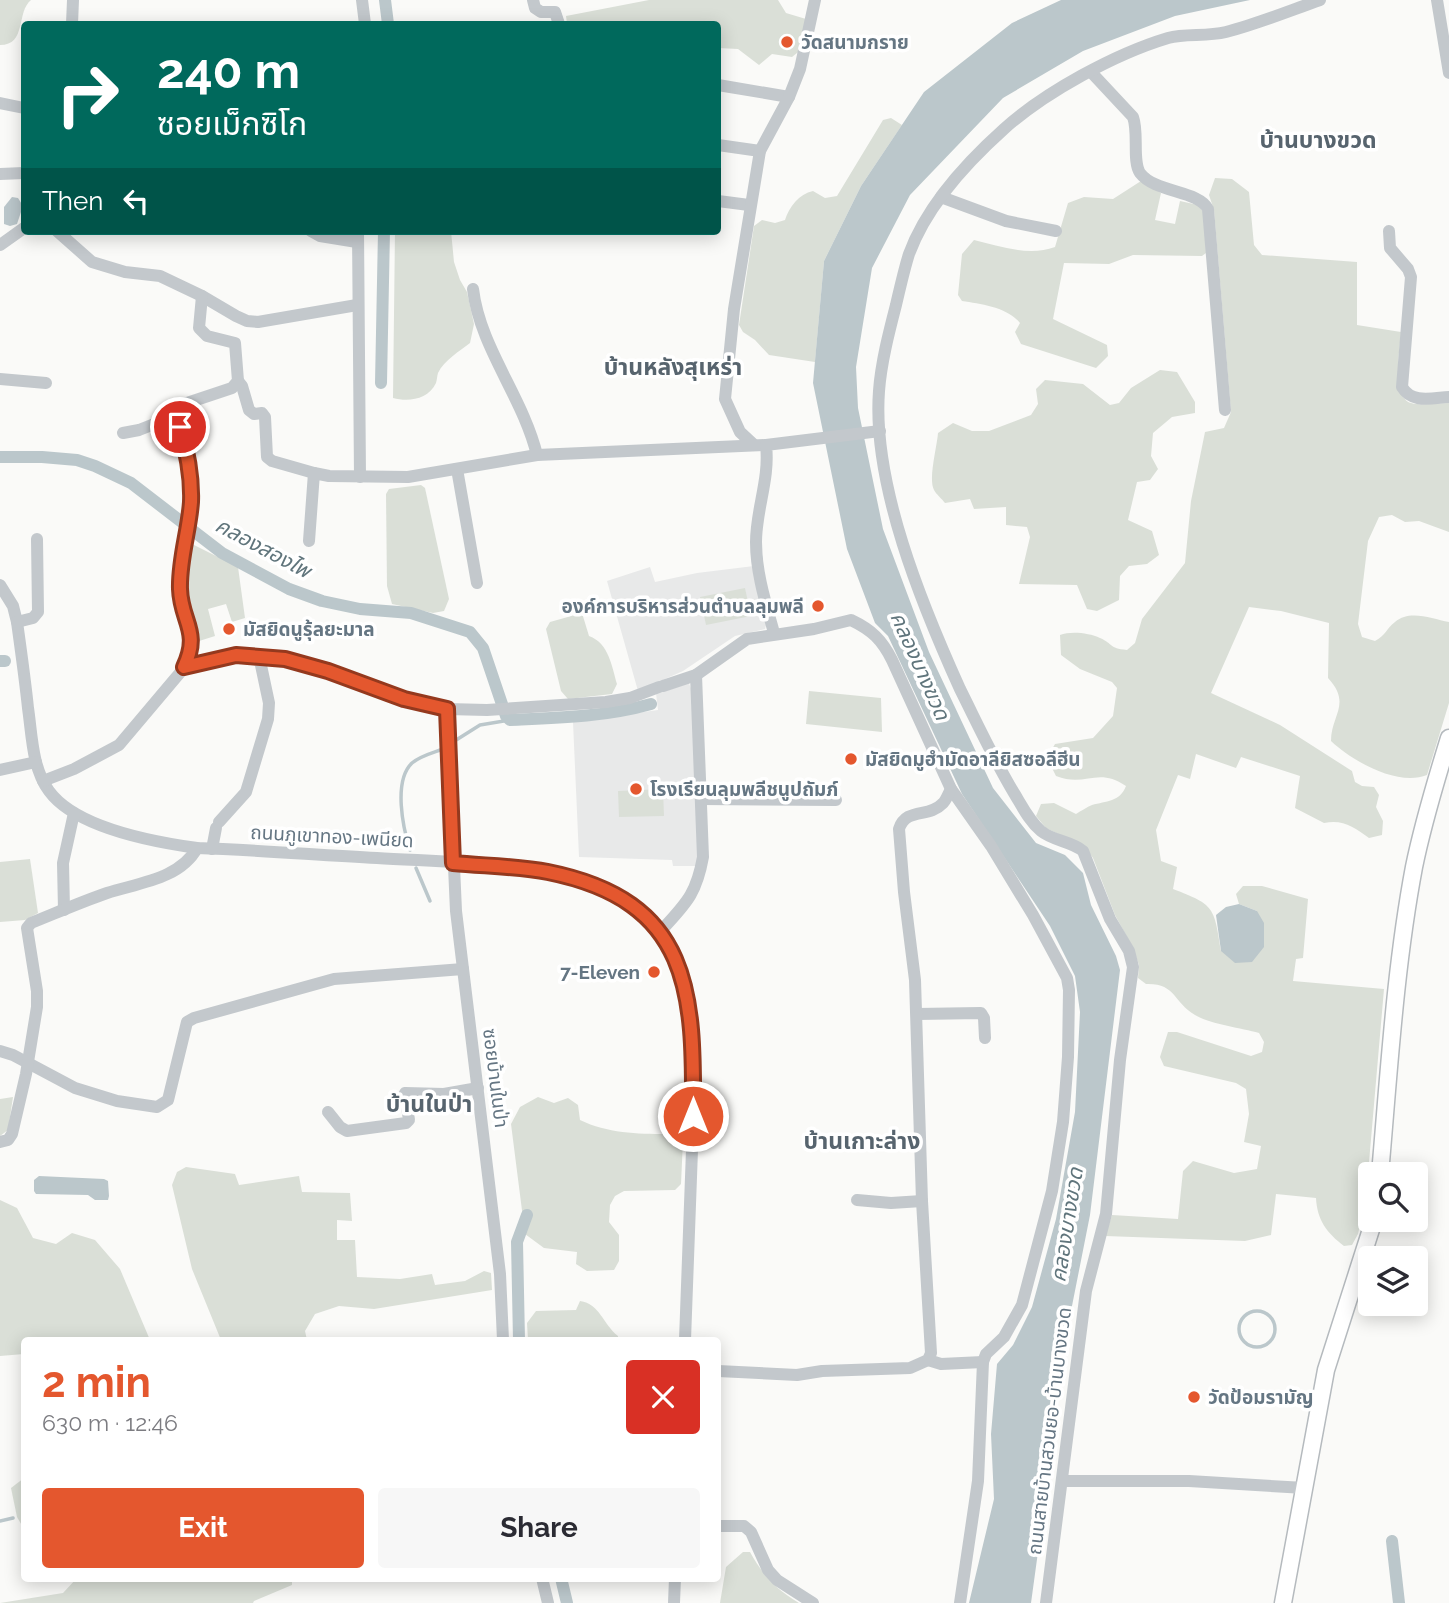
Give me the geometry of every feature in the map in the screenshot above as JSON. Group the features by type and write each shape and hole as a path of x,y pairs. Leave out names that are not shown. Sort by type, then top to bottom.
{"main road":[{"path":"1381,1162 1406,920 1415,864 1449,738"},
{"path":"1283,1603 1332,1346 1370,1232"}],"street":[{"path":"72,21 73,0"},
{"path":"362,0 365,21"},
{"path":"533,0 535,8 541,12 555,12 558,21"},
{"path":"774,634 763,592 756,540 767,473 760,445 740,432 725,399 734,309 760,151 789,97 800,69 816,0"},
{"name":"ถนนสายบ้านสวนยอ-บ้านบางขวด","path":"1046,1603 1086,1291 1106,1214 1120,1060 1133,967 1129,951 1110,919 1083,851 1042,832 1030,819 986,745 921,596 894,509 876,432 879,391 909,253 926,219 941,197 962,170 1006,127 1059,89 1169,38 1201,37 1226,32 1320,0"},
{"path":"1437,0 1449,73"},
{"path":"1091,72 1133,117 1136,125 1137,166 1142,175 1165,189 1200,200 1208,209 1225,410"},
{"path":"721,86 789,97"},
{"path":"0,103 21,107"},
{"path":"721,145 760,151"},
{"path":"0,174 21,173"},
{"path":"941,197 1006,221 1056,231"},
{"path":"721,201 749,205"},
{"path":"2,241 21,230"},
{"path":"1389,231 1390,248 1408,269 1410,277 1402,387 1415,399 1449,397"},
{"path":"62,235 92,262 125,272 160,276 247,321 258,322 357,305"},
{"path":"318,235 357,236 360,477"},
{"path":"473,289 475,308 482,327 531,432 537,455"},
{"path":"202,296 199,328 206,336 235,343 238,381 243,386 249,410 254,414 262,413 265,417 267,457 271,461 314,473 408,477 537,455 760,445 876,432"},
{"path":"0,379 46,383"},
{"path":"43,780 74,769 119,745 184,667 191,652 191,635 179,587 191,500 189,459 177,415 178,406 232,388 238,381"},
{"path":"123,433 139,430 177,415"},
{"path":"457,469 477,583"},
{"path":"309,541 314,473"},
{"path":"17,622 33,618 38,612 37,539"},
{"name":"ถนนภูเขาทอง-เพนียด","path":"0,585 13,606 17,622 36,762 43,780 55,798 74,813 117,831 197,848 453,863 548,872 595,886 646,916 660,932 675,957 688,997 692,1025 693,1116 685,1337"},
{"path":"184,667 236,655 285,659 318,667 384,692 447,709 487,710 630,698 696,675 747,639 814,629 851,620 870,629 883,642 951,789 991,846 1033,915 1067,978 1070,997 1064,1109 1052,1191 1022,1305 1004,1337 986,1354 983,1362 978,1481 960,1603"},
{"path":"212,849 217,825 246,792 268,719 269,703 259,656"},
{"path":"660,932 691,898 699,880 703,857 696,675"},
{"name":"ซอยบ้านในป่า","path":"447,709 453,863 463,969 500,1273 503,1337"},
{"path":"0,770 36,762"},
{"path":"928,1360 932,1344 922,1201 916,1014 899,829 902,821 911,814 934,810 943,803 951,789"},
{"path":"701,799 836,800"},
{"path":"64,910 63,863 74,813"},
{"path":"0,1142 8,1140 12,1134 37,1007 27,928 31,923 64,910 171,872 186,863 197,848"},
{"path":"0,1051 75,1088 117,1101 157,1107 168,1100 187,1022 194,1018 334,979 463,969"},
{"path":"916,1014 981,1013 984,1018 985,1038"},
{"path":"328,1112 340,1128 355,1131 406,1123 409,1120 405,1093 444,1094 478,1088"},
{"path":"857,1200 891,1203 922,1201"},
{"path":"721,1371 797,1375 822,1371 910,1368 928,1360 941,1364 983,1362"},
{"path":"1062,1481 1189,1481 1305,1488"},
{"path":"721,1526 744,1526 751,1532 768,1570 777,1580 813,1603"},
{"path":"543,1582 548,1603"},
{"path":"674,1603 675,1582"}],"shaded area":[{"path":"0,0 31,0 26,5 14,40 0,45"},
{"path":"649,0 778,0 786,13 806,19 802,49 792,57 772,54 759,65 738,49 721,48 721,21 567,21 566,16"},
{"path":"891,118 902,125 861,186 824,261 815,362 769,355 743,332 739,325 754,226 762,220 775,223 785,220 795,202 813,191 825,198 837,196 883,120"},
{"path":"1215,178 1232,179 1249,192 1254,245 1262,255 1357,262 1357,325 1401,332 1398,371 1401,392 1405,399 1415,404 1449,403 1449,532 1419,521 1405,522 1392,515 1379,517 1368,541 1358,624 1362,637 1375,641 1395,622 1407,616 1449,622 1449,703 1427,775 1403,778 1389,775 1363,764 1331,741 1339,695 1328,678 1329,623 1281,611 1249,607 1211,693 1280,725 1352,771 1355,782 1374,787 1379,795 1376,807 1383,821 1382,835 1369,838 1348,825 1324,823 1295,808 1300,776 1241,757 1236,768 1196,754 1190,779 1178,775 1156,830 1161,861 1177,867 1173,889 1197,899 1210,910 1214,916 1221,951 1257,911 1239,904 1236,894 1243,886 1262,886 1308,899 1303,958 1296,959 1293,981 1384,989 1369,1162 1358,1162 1358,1232 1352,1245 1344,1246 1324,1225 1318,1213 1316,1198 1276,1194 1271,1235 1245,1241 1105,1236 1112,1215 1178,1219 1183,1171 1193,1161 1234,1173 1257,1169 1261,1146 1244,1142 1249,1114 1246,1089 1236,1083 1164,1066 1160,1057 1168,1032 1177,1032 1251,1056 1262,1052 1264,1042 1259,1033 1195,1015 1169,990 1146,984 1138,978 1139,965 1133,948 1115,915 1093,858 1085,847 1046,828 1036,816 1041,804 1054,803 1076,814 1092,805 1116,798 1126,786 1107,778 1076,780 1056,776 1047,758 1055,744 1093,738 1113,716 1117,688 1112,682 1080,669 1061,655 1060,635 1091,635 1114,647 1127,650 1135,643 1142,619 1185,563 1191,501 1205,432 1224,428 1231,412 1214,210 1209,195"},
{"path":"1141,181 1161,193 1155,220 1175,224 1180,201 1198,205 1205,214 1206,253 1202,256 1133,255 1109,264 1064,263 1053,319 1107,345 1108,356 1096,368 1021,344 1015,332 1020,323 1015,318 993,307 962,301 958,295 962,254 974,240 1025,251 1055,247 1068,203 1084,197 1113,199"},
{"path":"395,235 451,235 454,262 467,292 474,324 470,343 444,364 436,383 428,393 405,400 393,398"},
{"path":"1160,370 1177,372 1195,402 1195,413 1172,417 1153,433 1151,456 1158,469 1150,480 1137,482 1128,520 1152,531 1159,555 1147,564 1129,566 1120,576 1119,600 1097,611 1087,609 1077,585 1019,584 1030,537 1027,527 1006,525 1006,507 974,509 970,499 945,503 932,485 938,433 953,423 972,431 989,431 1031,415 1038,404 1036,389 1045,380 1083,384 1110,405 1119,403 1131,388"},
{"path":"421,485 425,488 449,599 444,611 433,613 392,604 387,586 386,494 389,489"},
{"path":"188,542 238,567 245,618 232,622 226,604 208,609 215,636 196,642 184,600"},
{"path":"754,566 767,622 765,629 735,636 683,671 638,691 607,581 650,567 655,582 697,573"},
{"path":"745,588 751,616 706,625 700,597"},
{"path":"582,613 589,636 601,644 609,656 617,684 612,694 568,699 561,691 546,629 550,622"},
{"name":"โรงเรียนลุมพลีชนูปถัมภ์","path":"688,681 694,696 698,866 673,866 672,860 579,857 573,722 658,710 656,693"},
{"path":"809,691 881,698 882,732 806,724"},
{"path":"663,789 664,816 619,817 618,791"},
{"path":"30,859 38,913 25,920 0,922 0,862"},
{"path":"13,1097 8,1130 0,1136 0,1099"},
{"path":"538,1097 554,1103 568,1098 578,1105 580,1120 604,1129 628,1133 678,1134 683,1140 681,1184 675,1190 624,1191 615,1196 610,1205 609,1222 619,1235 619,1261 614,1270 587,1271 576,1264 577,1252 544,1248 525,1234 511,1124 520,1107"},
{"path":"186,1167 235,1174 239,1185 299,1176 302,1192 350,1193 352,1221 337,1220 337,1240 355,1240 357,1277 400,1279 432,1274 435,1285 465,1281 484,1271 491,1273 492,1290 374,1309 339,1306 315,1314 305,1331 306,1337 220,1337 192,1269 172,1185 177,1172"},
{"path":"0,1200 17,1208 33,1238 56,1244 72,1233 95,1240 120,1269 149,1337 21,1337 21,1354 0,1356"},
{"path":"580,1301 592,1306 618,1337 528,1337 527,1323 536,1311 576,1310"},
{"path":"21,1480 21,1524 17,1517 11,1488"},
{"path":"743,1552 750,1552 770,1581 799,1603 720,1603 726,1567"},
{"path":"73,1582 292,1582 292,1585 253,1603 0,1603 63,1593"}],"water":[{"name":"คลองบางขวด","path":"1061,0 1250,0 1175,16 1083,51 1003,98 910,195 872,268 856,367 858,408 883,529 929,652 993,788 1036,843 1065,855 1083,873 1091,905 1120,970 1090,1215 1052,1407 1041,1530 1031,1603 969,1603 994,1499 991,1434 997,1364 1013,1345 1032,1307 1056,1219 1075,1112 1080,1012 1075,976 1050,926 962,794 888,636 875,623 847,549 813,383 824,261 861,186 924,92 1012,23"},
{"path":"12,197 18,198 21,212 17,224 4,224 4,207"},
{"path":"1239,904 1257,911 1264,923 1264,947 1252,962 1235,963 1221,951 1216,915 1226,907"},
{"path":"39,1176 104,1179 108,1181 108,1200 95,1200 88,1195 36,1194 34,1180"}],"waterway":[{"path":"385,0 388,21"},
{"path":"381,383 384,235"},
{"name":"คลองสองไพ","path":"0,457 77,460 95,466 131,483 222,553 289,589 322,601 360,609 411,613 470,632 483,648 506,716 510,720 599,714 651,704"},
{"path":"0,661 5,661"},
{"path":"453,742 480,725 510,720"},
{"path":"410,850 401,805 406,771 422,757 443,749"},
{"path":"416,868 430,901"},
{"path":"519,1337 517,1242 527,1215"},
{"path":"1257,1311 1269,1317 1275,1329 1269,1341 1257,1347 1245,1341 1239,1329 1245,1317 1257,1311"},
{"path":"0,1521 13,1518"},
{"path":"1392,1541 1399,1603"},
{"path":"562,1582 567,1603"}],"place":[{"name":"วัดสนามกราย","path":"787,42"},
{"name":"องค์การบริหารส่วนตำบลลุมพลี","path":"818,606"},
{"name":"มัสยิดนูรุ้ลยะมาล","path":"229,629"},
{"name":"มัสยิดมูฮำมัดอาลียิสซอลีฮีน","path":"851,759"},
{"name":"โรงเรียนลุมพลีชนูปถัมภ์","path":"636,789"},
{"name":"7-Eleven","path":"654,972"},
{"name":"วัดป้อมรามัญ","path":"1194,1397"}],"district":[{"name":"บ้านบางขวด","path":"1318,140"},
{"name":"บ้านหลังสุเหร่า","path":"673,367"},
{"name":"บ้านในป่า","path":"429,1104"},
{"name":"บ้านเกาะล่าง","path":"862,1141"}],"route":[{"path":"180,427 189,459 191,500 179,587 191,635 191,652 184,667 236,655 285,659 328,671 404,699 447,709 453,863 548,872 595,886 646,916 660,932 675,957 688,997 692,1025 693,1116"}]}
